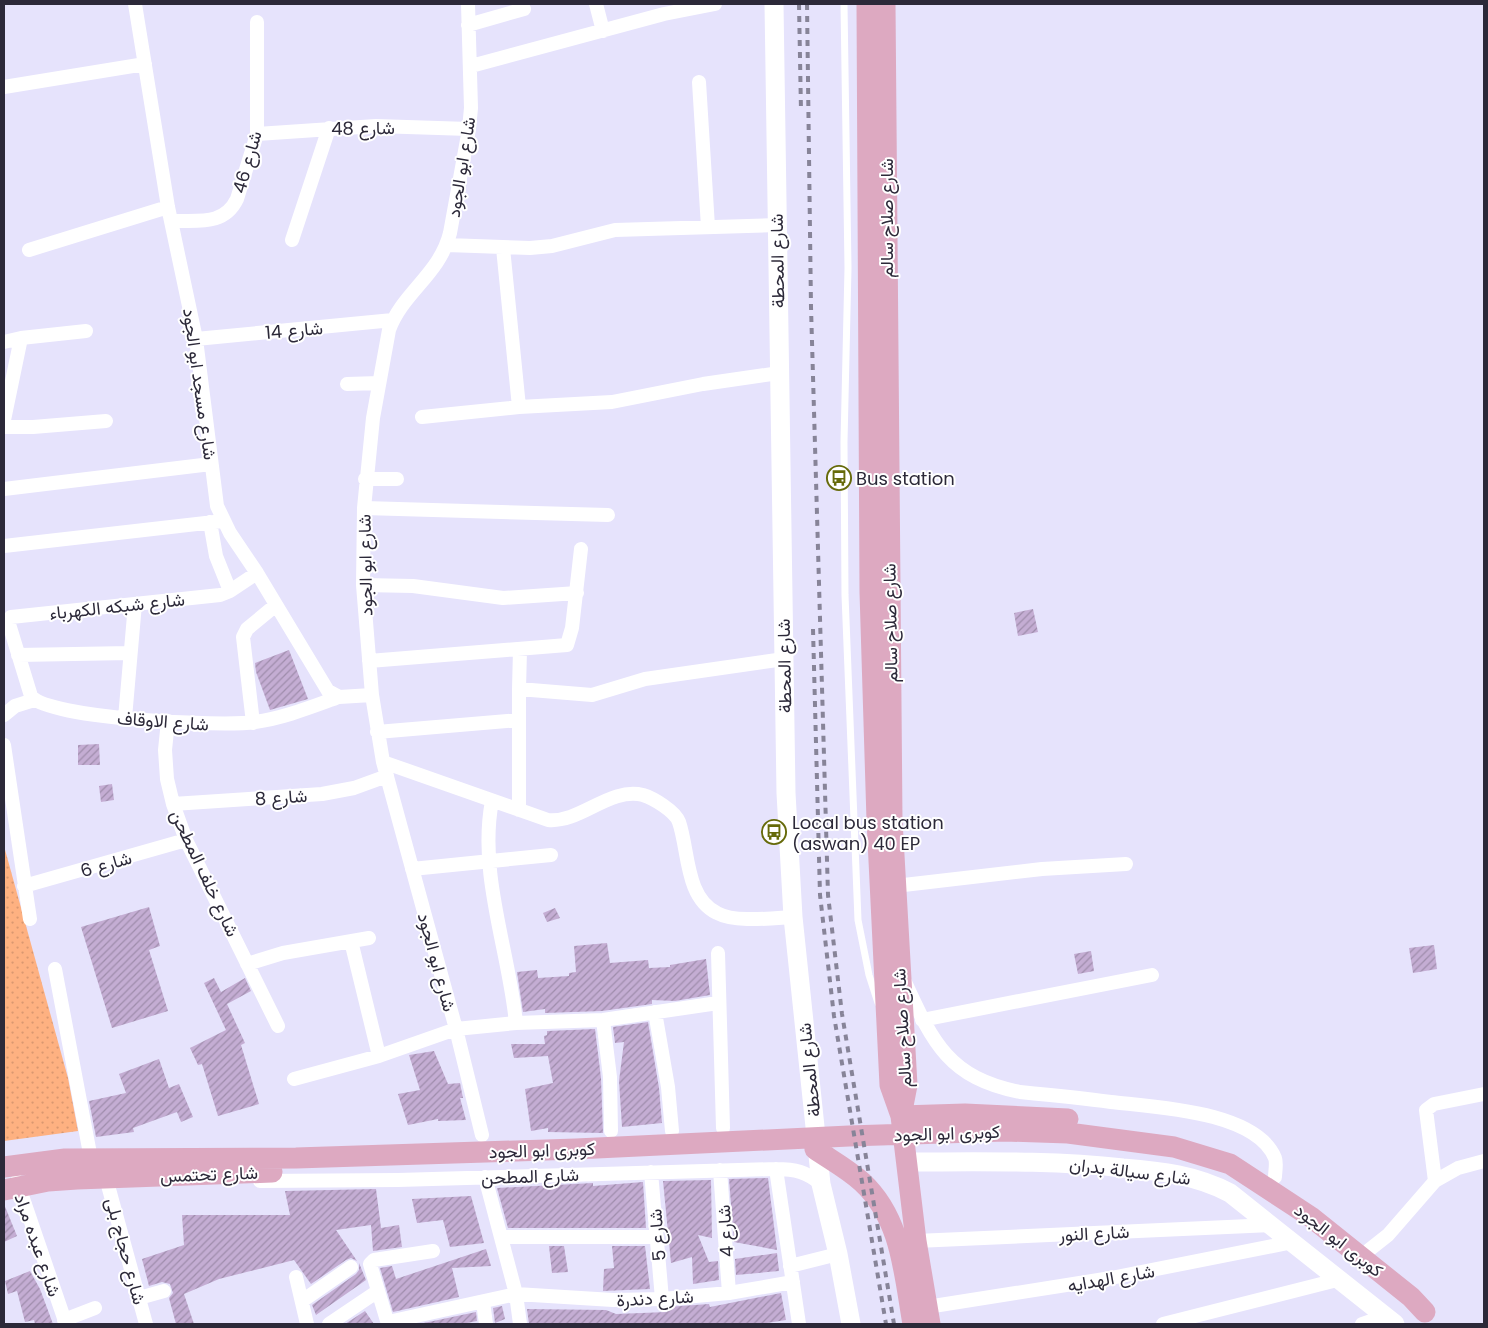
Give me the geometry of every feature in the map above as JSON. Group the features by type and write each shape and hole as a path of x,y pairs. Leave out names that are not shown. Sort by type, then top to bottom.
{"main road":[{"name":"شارع المحطة","path":"774,4 786,793 793,917 821,1184 838,1254 851,1324"},
{"name":"شارع صلاح سالم","path":"867,4 870,592 876,820 890,1084 901,1116"},
{"name":"شارع صلاح سالم","path":"885,4 892,820 907,1085 901,1116"},
{"path":"913,1324 908,1245 906,1162 901,1116 929,1114 1001,1114 1146,1127 1186,1136 1224,1149 1259,1166 1275,1177 1369,1250 1408,1288 1429,1320"},
{"name":"كوبرى ابو الجود","path":"415,1160 1005,1131 1068,1133 1159,1144 1203,1154 1242,1170 1312,1218 1412,1297 1429,1320"},
{"name":"كوبرى ابو الجود","path":"415,1160 577,1162 815,1149 1046,1144 1139,1155 1200,1166 1231,1178 1258,1195 1429,1320"},
{"path":"815,1149 849,1171 876,1198 887,1214 908,1245 929,1316"},
{"name":"شارع تحتمس","path":"8,1166 91,1159 296,1158 415,1160"},
{"name":"شارع تحتمس","path":"11,1188 48,1181 236,1173 415,1160"},
{"name":"شارع سيالة بدران","path":"906,1162 1071,1163 1186,1176 1201,1180 1230,1193 1341,1279 1390,1320"}],"street":[{"name":"شارع مسجد ابو الجود","path":"134,4 146,64 168,207 196,339 217,506 216,521 257,573 321,682 328,691 339,697"},
{"name":"شارع ابو الجود","path":"468,4 471,66 469,129 447,245 437,266 392,320 379,383 365,478 363,585 372,696 383,762 456,1029 482,1136"},
{"path":"596,4 603,31"},
{"path":"471,66 664,14 715,4"},
{"path":"468,25 524,9"},
{"name":"شارع 46","path":"172,221 214,220 224,216 232,209 257,134 256,22"},
{"path":"4,87 146,64"},
{"path":"700,82 708,227"},
{"name":"شارع 48","path":"257,134 376,126 469,129"},
{"path":"292,240 329,128"},
{"path":"29,250 168,207"},
{"path":"447,245 503,248 552,246 615,230 777,225"},
{"path":"503,248 518,407"},
{"name":"شارع 14","path":"196,339 392,320"},
{"path":"4,342 21,338 86,331"},
{"path":"4,420 21,338"},
{"path":"422,417 518,407 612,402 703,384 779,373"},
{"path":"347,384 379,383"},
{"path":"4,427 33,427 106,420"},
{"path":"4,488 211,464"},
{"path":"365,478 397,479"},
{"path":"364,508 608,515"},
{"path":"4,546 216,521 216,556 230,591"},
{"path":"369,661 567,645 571,638 582,549"},
{"name":"شارع شبكه الكهرباء","path":"18,655 9,624 11,617 208,597 230,591 257,573"},
{"path":"363,585 413,586 503,598 577,592"},
{"path":"125,718 135,604"},
{"path":"253,722 243,637 247,629 276,605"},
{"path":"519,810 520,650"},
{"path":"4,715 15,706 34,700 18,655 130,653"},
{"path":"519,688 592,695 645,679 784,659"},
{"path":"339,697 372,696"},
{"name":"شارع الاوقاف","path":"34,700 100,716 220,724 253,722 281,717 339,697"},
{"path":"377,732 519,720"},
{"name":"شارع خلف المطحن","path":"168,721 166,750 168,779 173,804 186,840 278,1026"},
{"path":"4,745 7,797 30,919"},
{"path":"383,762 492,801 554,820 610,799 630,795 644,796 655,801 678,819 696,890 711,909 727,917 793,917"},
{"name":"شارع 8","path":"173,804 322,794 354,788 387,776"},
{"path":"492,801 489,819 490,861 516,1023"},
{"name":"شارع 6","path":"24,886 186,840"},
{"path":"412,869 552,855"},
{"path":"895,886 1042,869 1126,864"},
{"path":"247,964 283,953 368,938"},
{"path":"351,941 379,1056"},
{"path":"718,954 723,1128"},
{"path":"55,970 91,1159"},
{"path":"900,970 932,1039 946,1055 974,1076 1000,1088 1173,1109 1230,1122 1248,1130 1264,1143 1276,1159 1275,1177"},
{"path":"922,1020 1152,975"},
{"path":"294,1079 379,1056 456,1029 516,1023 603,1020 718,1003"},
{"path":"655,1012 668,1087 672,1131"},
{"path":"603,1020 610,1077 612,1131"},
{"path":"1435,1181 1426,1110 1434,1104 1484,1094"},
{"path":"1369,1250 1388,1235 1435,1181 1458,1168 1484,1161"},
{"name":"شارع عبده مراد","path":"8,1166 11,1188 65,1322"},
{"path":"776,1169 799,1324"},
{"name":"شارع المطحن","path":"236,1173 256,1181 794,1169 811,1175 821,1184"},
{"name":"شارع 4","path":"720,1170 730,1292"},
{"name":"شارع 5","path":"651,1172 662,1299"},
{"path":"485,1177 516,1294 520,1324"},
{"name":"شارع حجاج بلى","path":"106,1178 146,1324"},
{"name":"شارع النور","path":"908,1245 1272,1225"},
{"path":"502,1237 657,1237"},
{"name":"شارع الهدايه","path":"929,1316 1293,1242"},
{"path":"388,1323 369,1267 372,1261 432,1251"},
{"path":"790,1266 838,1254"},
{"path":"302,1300 351,1267"},
{"path":"296,1277 307,1324"},
{"path":"1163,1324 1341,1279"},
{"name":"شارع دندرة","path":"388,1323 516,1294 604,1300 662,1299 730,1292 793,1282"},
{"path":"139,1298 164,1291"},
{"path":"329,1324 378,1291"},
{"path":"483,1302 486,1324"},
{"path":"65,1322 95,1308"},
{"path":"1362,1324 1390,1320"}],"lane":[{"path":"844,4 848,268 844,442 845,596 858,910 869,975 887,1028"}],"shaded area":[{"path":"4,846 68,1078 78,1131 4,1141"}],"building":[{"path":"1033,609 1038,632 1018,636 1014,613"},
{"path":"289,650 308,699 270,710 256,672 255,663"},
{"path":"99,744 100,765 78,765 78,745"},
{"path":"112,784 114,800 101,802 99,786"},
{"path":"149,907 160,946 149,950 168,1011 112,1028 81,927"},
{"path":"555,908 560,918 547,922 543,913"},
{"path":"607,943 610,963 648,960 649,968 670,967 670,965 706,959 710,995 675,1001 652,1000 652,1004 602,1011 545,1013 545,1009 523,1012 517,972 537,970 538,978 569,976 569,973 576,972 574,946"},
{"path":"1434,945 1437,969 1413,973 1409,948"},
{"path":"1091,951 1094,971 1078,974 1074,954"},
{"path":"214,978 221,992 245,978 251,991 227,1004 245,1043 241,1045 259,1104 218,1116 202,1064 198,1065 190,1048 226,1030 204,983"},
{"path":"648,1022 659,1088 662,1123 622,1127 619,1081 624,1042 615,1043 613,1027"},
{"path":"595,1029 601,1078 603,1133 548,1132 548,1128 531,1131 525,1089 553,1083 548,1056 514,1058 511,1044 545,1044 544,1036 547,1035 547,1031"},
{"path":"434,1051 448,1084 460,1083 463,1098 460,1098 466,1120 438,1121 438,1119 408,1125 398,1094 420,1090 409,1055"},
{"path":"159,1059 169,1088 179,1084 193,1117 181,1122 177,1112 133,1128 134,1132 96,1137 89,1101 126,1093 119,1074"},
{"path":"768,1178 777,1250 734,1242 729,1179"},
{"path":"711,1180 712,1238 698,1235 709,1262 718,1261 719,1280 693,1284 692,1257 671,1263 663,1181"},
{"path":"643,1182 646,1228 508,1228 497,1188 593,1183 593,1186"},
{"path":"376,1189 381,1228 399,1225 402,1247 373,1251 371,1225 336,1230 357,1261 351,1258 346,1260 311,1284 294,1260 219,1279 184,1294 194,1324 176,1324 169,1298 173,1293 170,1284 162,1282 149,1286 142,1259 184,1245 182,1215 290,1215 285,1191"},
{"path":"471,1196 484,1243 450,1247 443,1220 417,1223 412,1199"},
{"path":"4,1204 17,1236 4,1242"},
{"path":"549,1246 564,1246 568,1272 552,1273"},
{"path":"612,1246 645,1246 650,1289 603,1291 604,1269 614,1268"},
{"path":"486,1249 491,1266 452,1268 459,1297 393,1312 380,1268 392,1266 396,1279"},
{"path":"777,1253 779,1271 736,1275 735,1259"},
{"path":"359,1263 366,1280 316,1315 312,1305 356,1274 359,1270"},
{"path":"30,1271 40,1289 53,1324 35,1324 34,1320 25,1322 17,1291 8,1294 5,1281"},
{"path":"781,1293 786,1320 761,1324 529,1324 527,1309 606,1310 616,1314 667,1312 667,1307 709,1304 710,1307"},
{"path":"502,1306 505,1319 495,1323 493,1308"},
{"path":"365,1311 374,1324 345,1324"},
{"path":"476,1312 477,1321 462,1324 419,1324"}],"railway":[{"path":"799,4 801,111"},
{"path":"807,4 811,307 828,895 842,1014 894,1324"},
{"path":"813,629 820,895 834,1016 886,1324"}],"place":[{"name":"Bus station","path":"839,478"},
{"name":"Local bus station (aswan) 40 EP","path":"774,832"}]}
